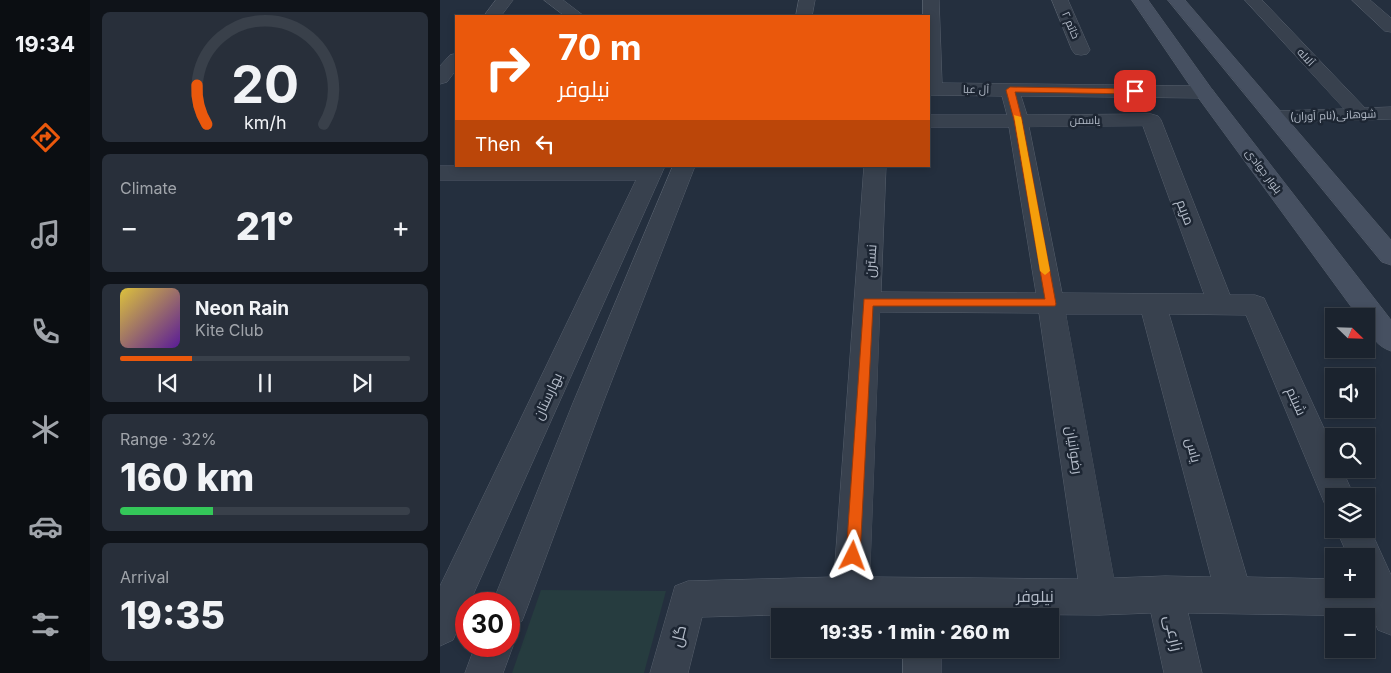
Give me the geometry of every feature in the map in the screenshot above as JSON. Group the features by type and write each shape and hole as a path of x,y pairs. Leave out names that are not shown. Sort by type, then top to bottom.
{"street":[{"path":"493,15 505,0"},
{"path":"552,0 574,15"},
{"path":"804,15 807,0"},
{"path":"931,0 931,89"},
{"name":"خاتم ۲","path":"1060,0 1081,50"},
{"name":"بلوار جوادی","path":"1140,0 1204,92 1391,340"},
{"path":"1176,0 1391,256"},
{"name":"آلاله","path":"1253,0 1360,114"},
{"path":"1360,0 1391,27"},
{"path":"440,78 455,60"},
{"name":"آل عبا","path":"931,89 1204,92"},
{"name":"رضوانیان","path":"1010,90 1018,120 1051,304 1099,597"},
{"name":"شوهانی(نام آوران)","path":"1275,117 1391,113"},
{"name":"یاسمن","path":"930,121 1151,120"},
{"name":"مریم","path":"1151,120 1221,305"},
{"path":"515,592 588,403 684,167"},
{"name":"نسترن","path":"851,595 875,167"},
{"path":"440,173 524,170 652,170"},
{"name":"بهارستان","path":"448,614 652,170"},
{"path":"867,302 1221,305"},
{"name":"یاس","path":"1154,304 1234,595"},
{"name":"شبنم","path":"1221,305 1255,305 1335,488"},
{"path":"1375,581 1387,608"},
{"name":"نیلوفر","path":"688,599 851,595 922,606 1165,594 1234,595 1387,608"},
{"name":"زارعی","path":"1165,594 1183,673"},
{"name":"گل","path":"668,673 688,599"},
{"path":"484,673 490,657"},
{"path":"922,658 922,673"}],"green space":[{"path":"541,590 666,591 644,673 512,673 518,657 520,657 520,650"}],"slow traffic":[{"path":"1017,117 1045,271"}],"route":[{"path":"853,556 867,302 1051,304 1018,120 1010,90 1135,91"}]}
